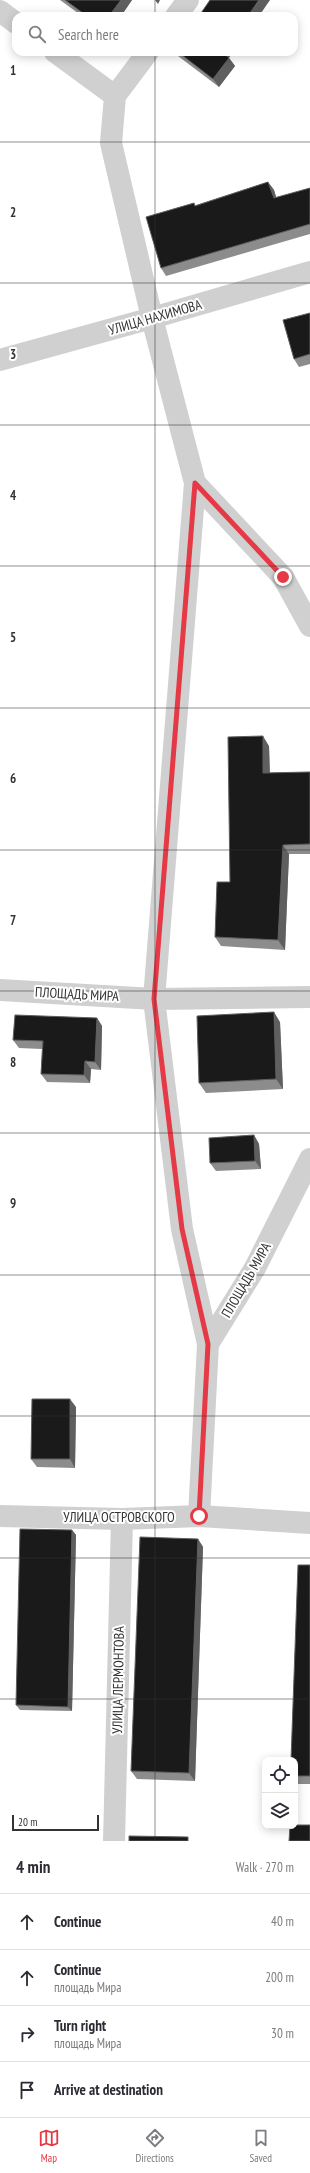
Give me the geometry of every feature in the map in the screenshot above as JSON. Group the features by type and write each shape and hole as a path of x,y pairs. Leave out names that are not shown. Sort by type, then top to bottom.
{"street":[{"path":"179,12 188,0"},
{"path":"0,11 12,20"},
{"path":"60,56 115,96"},
{"path":"145,56 115,96 111,143 152,318 195,483 283,577 310,626"},
{"name":"УЛИЦА НАХИМОВА","path":"0,360 310,272"},
{"name":"ПЛОЩАДЬ МИРА","path":"195,483 154,999 182,1229 208,1344"},
{"name":"ПЛОЩАДЬ МИРА","path":"0,990 154,999 310,997"},
{"name":"ПЛОЩАДЬ МИРА","path":"208,1344 255,1268 310,1159"},
{"path":"199,1516 208,1344"},
{"name":"УЛИЦА ОСТРОВСКОГО","path":"0,1516 122,1519 199,1516 310,1523"},
{"name":"УЛИЦА ЛЕРМОНТОВА","path":"114,1841 122,1519"}],"building":[{"path":"65,0 121,0 112,12 82,12"},
{"path":"210,0 259,0 251,12 202,12"},
{"path":"183,56 227,56 229,58 213,79"},
{"path":"268,182 274,198 310,188 310,224 161,268 146,217 194,203 195,206"},
{"path":"310,313 310,354 294,359 283,320"},
{"path":"263,736 263,773 310,772 310,844 283,845 278,940 215,937 217,882 230,882 228,737"},
{"path":"274,1012 276,1079 199,1083 197,1016"},
{"path":"15,1015 97,1018 95,1062 85,1061 84,1075 41,1074 43,1041 13,1040"},
{"path":"254,1135 255,1161 210,1163 209,1138"},
{"path":"32,1399 70,1399 70,1459 31,1459"},
{"path":"20,1529 72,1530 68,1707 16,1705"},
{"path":"140,1537 198,1539 189,1773 131,1771"},
{"path":"298,1565 310,1565 310,1776 298,1776 298,1757 291,1757"},
{"path":"298,1825 310,1825 310,1841 289,1841 290,1829 298,1829"},
{"path":"129,1836 188,1837 188,1841 129,1841"}],"route":[{"path":"199,1516 208,1344 182,1229 154,999 195,483 283,577"}]}
